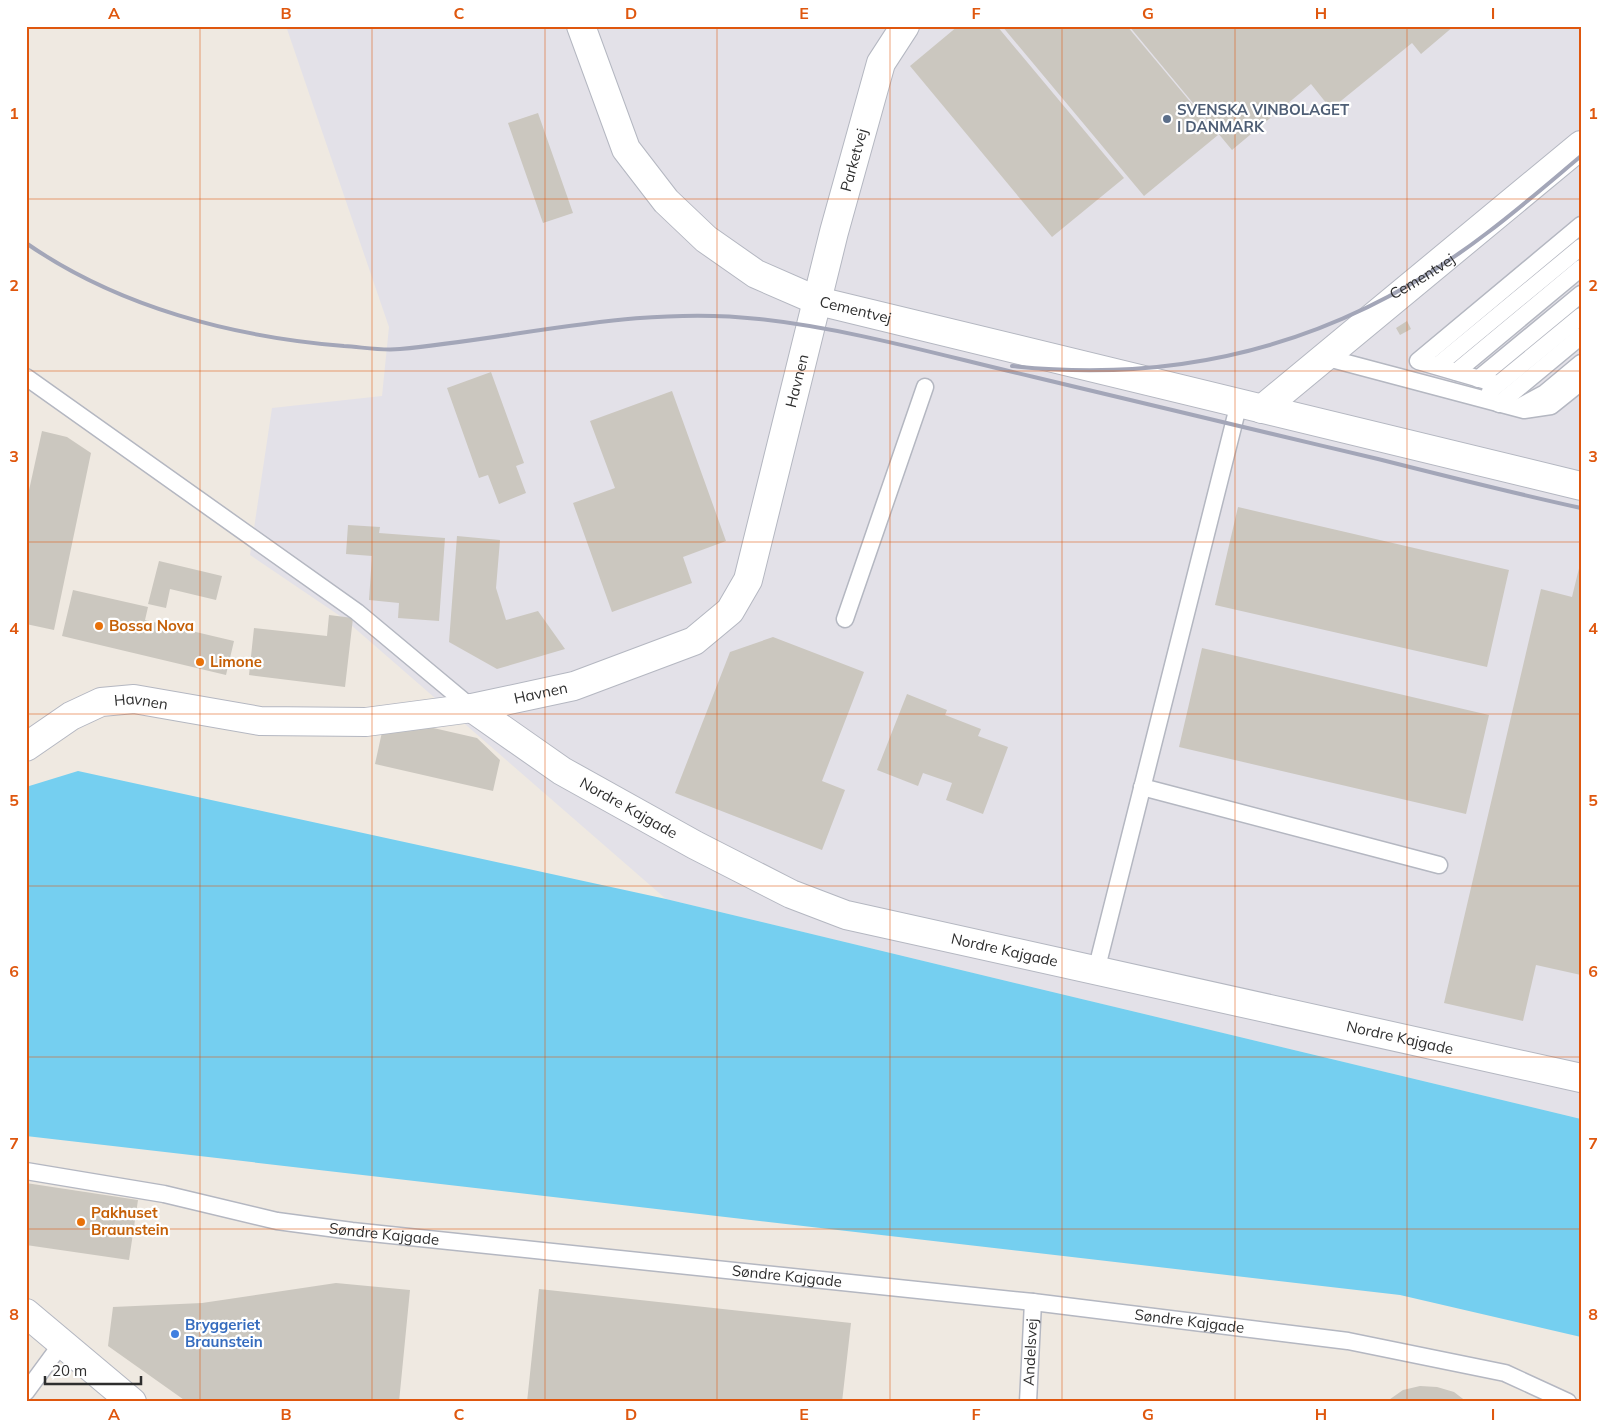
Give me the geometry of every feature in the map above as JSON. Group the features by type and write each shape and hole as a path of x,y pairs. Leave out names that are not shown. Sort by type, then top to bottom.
{"street":[{"name":"Cementvej","path":"581,26 626,149 666,201 706,240 756,274 818,301 1581,486"},
{"name":"Parketvej","path":"818,301 834,232 881,63 905,26"},
{"name":"Cementvej","path":"1250,406 1324,357 1581,145"},
{"name":"Havnen","path":"26,747 71,716 101,702 134,699 260,721 366,722 472,708 574,686 694,641 730,610 748,580 818,301"},
{"name":"Nordre Kajgade","path":"472,708 562,771 695,845 791,894 846,915 1581,1078"},
{"path":"26,1314 132,1402"}],"lane":[{"path":"1497,384 1418,361 1581,225"},
{"path":"1437,366 1581,247"},
{"path":"1456,372 1581,268"},
{"path":"1478,378 1581,294"},
{"path":"1480,399 1581,316"},
{"path":"1499,404 1581,336"},
{"path":"1324,357 1524,410 1551,406 1581,382"},
{"path":"1517,408 1545,392 1581,363"},
{"path":"26,377 357,612 472,708"},
{"path":"845,619 926,387"},
{"path":"1096,971 1142,787 1250,406"},
{"path":"1142,787 1439,865"},
{"name":"Søndre Kajgade","path":"26,1171 164,1194 277,1221 352,1231 1033,1302 1348,1342 1505,1373 1545,1397 1568,1402"},
{"name":"Andelsvej","path":"1028,1402 1033,1302"},
{"path":"26,1392 62,1343"}],"shaded area":[{"path":"286,26 1581,26 1581,1119 666,899 343,618 250,555 272,408 382,396 389,327"}],"water":[{"path":"78,771 666,899 1581,1119 1581,1337 1400,1295 26,1136 26,787"}],"building":[{"path":"958,26 997,26 1124,178 1052,237 910,66"},
{"path":"1002,26 1127,26 1218,135 1144,196"},
{"path":"1129,26 1454,26 1421,54 1412,43 1331,109 1311,84 1232,150"},
{"path":"538,113 573,213 543,223 508,123"},
{"path":"1407,321 1411,329 1400,335 1396,328"},
{"path":"491,372 524,463 516,466 526,493 499,504 488,475 479,478 447,388"},
{"path":"672,391 726,541 683,557 692,583 612,612 573,503 615,488 590,421"},
{"path":"42,431 67,437 91,453 54,630 26,624 26,504"},
{"path":"1238,507 1509,570 1487,667 1215,605"},
{"path":"348,525 380,527 379,533 445,538 439,621 398,618 399,603 369,600 372,556 346,554"},
{"path":"457,536 500,540 496,588 506,620 538,611 565,649 497,669 449,642"},
{"path":"1581,560 1581,975 1536,965 1523,1021 1444,1003 1541,589 1572,597"},
{"path":"159,561 222,576 216,600 170,589 166,608 148,604"},
{"path":"73,590 148,607 145,620 234,641 226,675 62,636"},
{"path":"329,615 353,618 345,687 249,675 254,628 327,636"},
{"path":"773,637 864,672 822,781 845,790 822,850 675,793 730,652"},
{"path":"1202,648 1489,715 1466,814 1179,747"},
{"path":"907,694 947,710 945,715 981,729 978,736 1008,747 983,814 946,800 952,783 923,773 918,786 877,770"},
{"path":"416,724 477,738 500,760 493,791 375,764 382,732"},
{"name":"Pakhuset Braunstein","path":"26,1183 138,1200 129,1260 26,1245"},
{"path":"336,1283 410,1290 399,1402 187,1402 108,1346 113,1307 202,1303"},
{"path":"539,1289 851,1323 842,1402 527,1402"},
{"path":"1420,1386 1437,1387 1454,1392 1467,1402 1386,1402 1403,1390"}],"railway":[{"path":"1012,366 1077,370 1141,368 1203,361 1263,347 1321,328 1378,302 1433,271 1499,224 1581,156"},
{"path":"26,243 99,285 138,301 178,315 260,335 302,342 372,349 393,349 445,344 624,319 669,316 759,319 828,329 897,344 1581,508"}],"place":[{"name":"SVENSKA VINBOLAGET I DANMARK","path":"1167,119"},
{"name":"Bossa Nova","path":"99,626"},
{"name":"Limone","path":"200,662"},
{"name":"Pakhuset Braunstein","path":"81,1222"},
{"name":"Bryggeriet Braunstein","path":"175,1334"}]}
